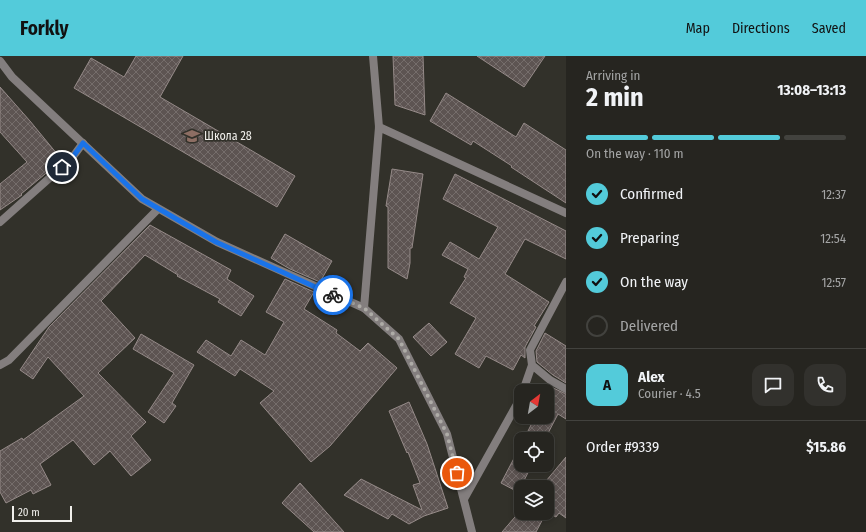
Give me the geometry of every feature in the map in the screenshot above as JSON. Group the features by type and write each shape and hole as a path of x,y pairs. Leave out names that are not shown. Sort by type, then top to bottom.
{"street":[{"path":"364,308 379,127 373,56"},
{"path":"0,61 12,77 142,199 216,242 364,308 399,339 447,434 472,532"},
{"path":"379,127 566,213"},
{"path":"0,222 72,158 83,143"},
{"path":"0,365 9,360 158,208"},
{"path":"525,384 532,365 530,350 566,282"},
{"path":"532,365 550,380 566,389"},
{"path":"464,499 514,410"}],"building":[{"name":"Школа 28","path":"136,56 183,56 160,97 295,176 277,207 74,88 91,58 124,77"},
{"path":"393,56 423,56 425,115 395,105"},
{"path":"477,56 545,56 524,87"},
{"path":"0,87 62,160 21,194 22,195 0,210 0,184 27,162 0,132"},
{"path":"446,93 516,137 524,123 566,150 566,203 473,141 471,145 430,121"},
{"path":"392,169 423,174 412,248 410,248 410,263 407,279 388,268 388,207 386,206"},
{"path":"455,174 566,231 566,259 525,239 505,274 549,302 534,326 536,327 525,347 525,358 521,355 513,370 486,356 479,368 455,354 476,318 450,303 466,278 464,277 468,269 442,255 450,242 479,259 498,227 443,199"},
{"path":"150,225 231,270 227,279 254,296 241,316 218,302 220,299 177,276 178,275 145,255 101,301 135,338 98,373 146,422 131,436 151,460 131,476 110,451 94,465 73,440 40,464 51,485 33,494 31,490 6,503 0,492 0,451 22,438 23,440 84,396 48,357 33,379 20,370 49,327"},
{"path":"285,234 332,261 320,282 290,269 271,258"},
{"path":"285,279 314,292 304,309 337,330 336,333 360,351 368,343 397,368 330,446 311,462 260,403 274,391 240,369 235,376 197,352 206,340 231,356 241,340 265,355 284,322 266,312"},
{"path":"429,323 447,342 431,356 413,337"},
{"path":"545,333 566,346 566,383 537,362 536,351"},
{"path":"141,334 194,365 172,403 176,406 164,423 148,412 174,373 133,349"},
{"path":"554,388 566,394 566,419 558,414 554,422"},
{"path":"409,402 427,444 448,508 424,516 409,524 392,514 388,519 344,495 361,479 422,510 413,485 420,483 408,452 407,453 389,411"},
{"path":"532,424 553,424 549,432 528,432"},
{"path":"566,457 566,518 559,513 556,517 554,516 554,480 547,480"},
{"path":"514,458 514,472 528,472 524,480 514,480 514,490 501,483"},
{"path":"300,483 344,532 314,532 282,503"},
{"path":"514,518 514,520 542,520 536,532 502,532"}],"way so far":[{"path":"333,295 364,308 399,339 447,434 457,473"}],"place":[{"name":"Школа 28","path":"192,136"}],"route":[{"path":"62,167 72,158 83,143 142,199 216,242 333,295"}]}
